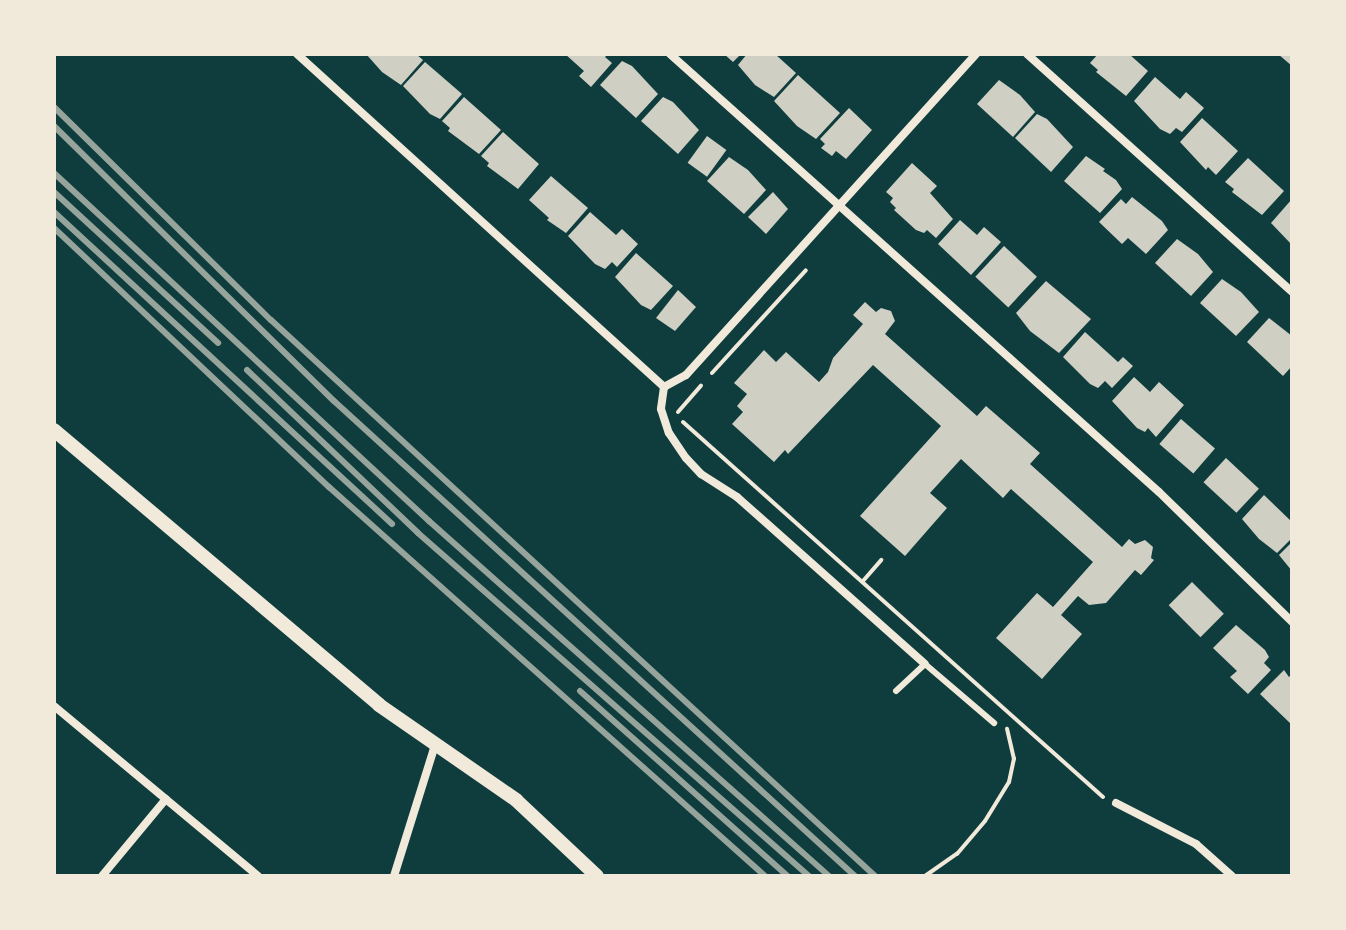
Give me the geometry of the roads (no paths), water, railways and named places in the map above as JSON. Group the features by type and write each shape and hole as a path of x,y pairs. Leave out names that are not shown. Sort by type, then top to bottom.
{"street":[{"path":"297,54 664,387"},
{"path":"670,54 1159,492 1292,622"},
{"path":"664,387 686,375 976,54"},
{"path":"1027,54 1292,292"},
{"path":"664,387 661,409 665,423 686,458 701,474 737,497 925,664"},
{"path":"54,430 379,705 516,800 597,876"},
{"path":"54,706 258,876"},
{"path":"394,876 435,745"},
{"path":"102,876 166,799"},
{"path":"1116,803 1196,844 1232,876"}],"lane":[{"path":"896,691 925,664 994,723"}],"railway":[{"path":"54,107 271,320 875,876"},
{"path":"54,126 334,401 855,876"},
{"path":"54,173 429,521 829,876"},
{"path":"54,192 218,343"},
{"path":"54,212 392,524"},
{"path":"54,228 329,487 765,876"},
{"path":"247,370 418,533 809,876"},
{"path":"580,691 788,876"}]}
